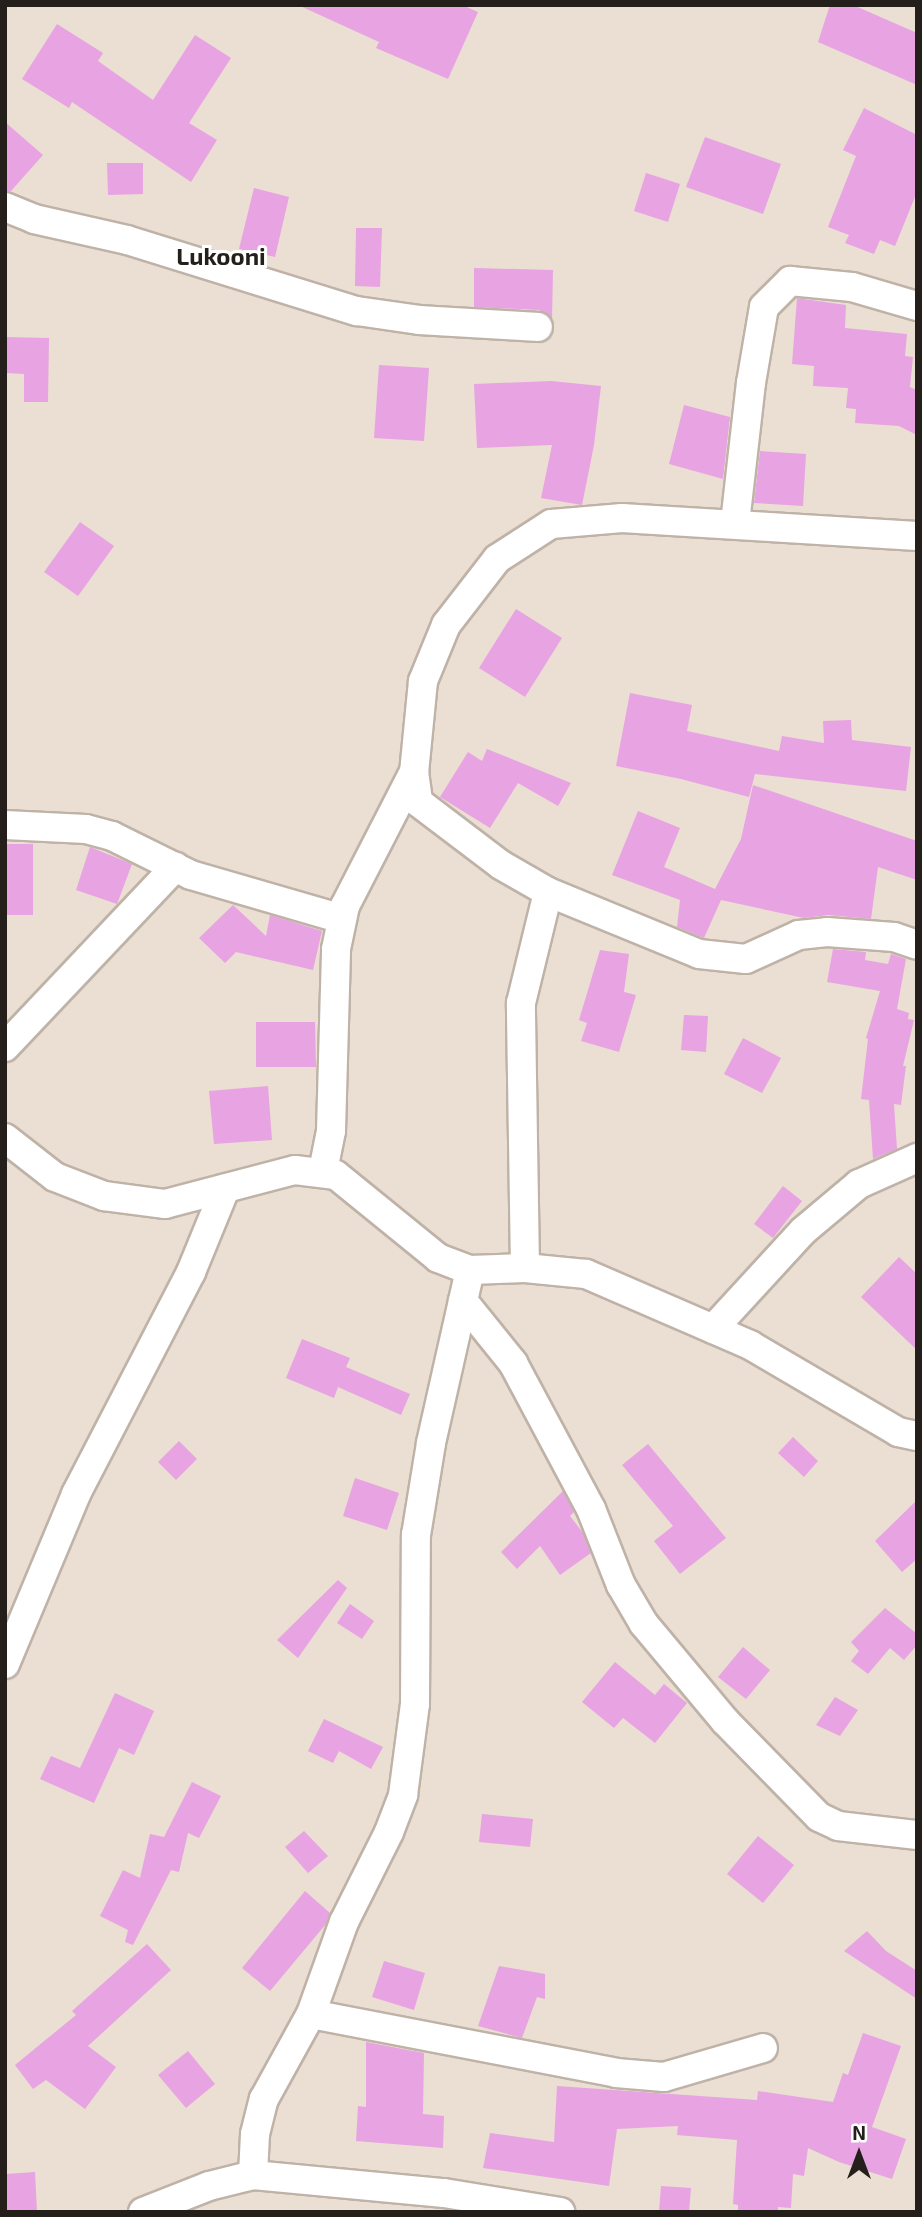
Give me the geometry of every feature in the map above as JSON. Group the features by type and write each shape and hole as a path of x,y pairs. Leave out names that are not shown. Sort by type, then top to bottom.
{"street":[{"path":"5,207 34,219 127,240 357,311 420,320 538,327"},
{"path":"735,523 751,383 764,307 790,281 852,287 917,306"},
{"path":"917,536 622,518 551,524 497,559 446,625 423,681 414,772 418,802 435,818 501,865 548,892 699,954 746,958 799,935 827,932 894,937 917,945"},
{"path":"324,1171 331,1131 337,949 342,919 345,906 414,772"},
{"path":"5,825 86,829 112,836 191,875 342,919"},
{"path":"5,1047 175,867"},
{"path":"525,1268 521,1003 548,892"},
{"path":"5,1138 55,1177 104,1196 164,1204 295,1170 324,1171 337,1175 438,1258 470,1270 525,1268 586,1274 750,1345 898,1432 917,1436"},
{"path":"713,1329 812,1223 859,1184 917,1158"},
{"path":"5,1664 76,1494 191,1272 225,1189"},
{"path":"253,2175 255,2134 264,2099 310,2014 344,1922 389,1832 403,1795 415,1704 416,1535 430,1443 470,1270"},
{"path":"463,1301 513,1363 591,1509 621,1585 644,1624 725,1721 819,1817 838,1826 917,1835"},
{"path":"310,2014 616,2073 664,2077 763,2048"},
{"path":"143,2212 209,2186 253,2175 443,2193 560,2212"}],"building":[{"path":"298,5 462,5 478,12 448,79 376,48 379,42"},
{"path":"830,5 853,5 917,33 917,85 818,42"},
{"path":"57,24 103,53 98,61 153,100 195,35 231,58 189,123 217,140 191,182 72,102 69,108 22,79"},
{"path":"864,108 917,135 917,192 895,246 880,240 874,254 845,243 849,235 828,227 856,156 843,150"},
{"path":"5,122 43,155 11,191 5,191"},
{"path":"705,137 781,164 763,214 686,187"},
{"path":"107,163 143,163 143,194 108,195"},
{"path":"646,173 680,184 668,222 634,211"},
{"path":"254,188 289,197 275,257 239,249"},
{"path":"356,228 382,228 380,287 355,286"},
{"path":"474,268 553,270 552,319 539,310 474,307"},
{"path":"797,298 846,305 845,328 907,334 905,356 913,357 910,387 917,390 917,435 899,426 855,423 856,409 846,408 848,388 813,386 814,366 792,364"},
{"path":"5,337 49,338 48,402 24,402 24,374 5,373"},
{"path":"379,365 429,368 424,441 374,438"},
{"path":"551,381 601,386 594,445 582,505 541,498 552,445 477,448 474,384"},
{"path":"684,405 730,417 723,479 669,464"},
{"path":"760,451 806,454 803,506 754,503"},
{"path":"80,522 114,546 78,596 44,572"},
{"path":"516,609 562,638 525,697 479,668"},
{"path":"630,693 692,705 687,731 779,751 782,736 824,743 823,721 851,720 852,740 911,747 906,791 755,774 749,797 616,766"},
{"path":"487,749 571,783 558,806 518,783 490,828 440,797 468,752 482,761"},
{"path":"753,785 917,841 917,880 878,867 871,919 828,915 804,918 721,900 704,938 677,927 680,900 612,875 638,811 680,828 664,867 715,889 741,839"},
{"path":"5,844 33,844 33,915 5,915"},
{"path":"90,847 132,864 117,904 76,890"},
{"path":"233,905 266,936 270,915 322,931 313,970 236,952 225,963 199,938"},
{"path":"833,949 866,952 865,960 888,964 891,954 906,959 897,1009 909,1013 908,1019 914,1020 903,1066 906,1066 901,1105 894,1104 897,1149 873,1159 869,1100 861,1099 866,1038 880,991 827,982"},
{"path":"600,950 629,954 624,992 636,995 619,1052 581,1041 587,1023 579,1020"},
{"path":"684,1015 708,1016 706,1052 681,1050"},
{"path":"256,1022 315,1022 316,1067 256,1067"},
{"path":"743,1038 781,1058 762,1093 724,1074"},
{"path":"268,1086 272,1140 214,1144 209,1091"},
{"path":"783,1186 802,1201 773,1238 754,1224"},
{"path":"899,1257 917,1274 917,1350 861,1297"},
{"path":"302,1339 350,1358 346,1367 410,1394 401,1415 338,1387 334,1398 286,1378"},
{"path":"793,1437 818,1461 804,1477 778,1453"},
{"path":"179,1441 197,1459 176,1480 158,1462"},
{"path":"648,1444 726,1538 680,1574 654,1541 673,1526 622,1465"},
{"path":"355,1478 399,1493 387,1530 343,1516"},
{"path":"563,1491 574,1512 570,1516 583,1533 591,1553 560,1575 540,1546 517,1569 501,1552"},
{"path":"917,1500 917,1559 902,1572 875,1541"},
{"path":"338,1580 347,1588 298,1658 277,1640"},
{"path":"350,1604 374,1621 362,1639 337,1623"},
{"path":"885,1608 917,1634 917,1645 904,1660 890,1648 868,1674 851,1661 859,1651 851,1642"},
{"path":"743,1647 770,1670 746,1699 718,1677"},
{"path":"615,1662 655,1695 664,1684 687,1703 655,1743 623,1718 614,1728 582,1702"},
{"path":"115,1693 154,1711 134,1755 119,1748 94,1803 40,1779 51,1756 80,1768"},
{"path":"835,1697 858,1710 840,1736 816,1725"},
{"path":"324,1719 383,1747 371,1769 339,1751 333,1763 308,1751"},
{"path":"192,1782 221,1796 199,1838 188,1833 179,1872 171,1870 133,1945 125,1942 128,1930 100,1916 123,1870 140,1878 150,1834 164,1837"},
{"path":"482,1814 533,1819 530,1847 479,1842"},
{"path":"304,1831 328,1856 308,1873 285,1847"},
{"path":"758,1836 794,1865 763,1903 727,1874"},
{"path":"305,1891 330,1913 326,1924 270,1991 242,1968"},
{"path":"867,1931 886,1951 917,1971 917,1999 844,1951"},
{"path":"147,1944 171,1970 88,2046 116,2067 85,2109 46,2080 33,2089 15,2065 76,2015 72,2011"},
{"path":"384,1961 425,1973 414,2010 372,1997"},
{"path":"499,1966 545,1974 545,1999 537,1997 522,2038 478,2026"},
{"path":"863,2033 901,2046 872,2127 906,2139 892,2179 839,2162 808,2148 804,2176 793,2174 791,2208 778,2207 778,2212 738,2212 738,2205 733,2204 737,2140 677,2135 678,2126 617,2129 609,2186 483,2168 490,2133 554,2142 557,2086 757,2100 758,2091 833,2102 843,2073 848,2075"},
{"path":"366,2042 424,2053 423,2114 444,2116 443,2148 356,2141 358,2106 366,2107"},
{"path":"188,2051 215,2084 186,2108 158,2075"},
{"path":"35,2172 37,2212 5,2212 5,2174"},
{"path":"661,2186 691,2188 689,2212 659,2212"}],"district":[{"name":"Lukooni","path":"221,256"}]}
